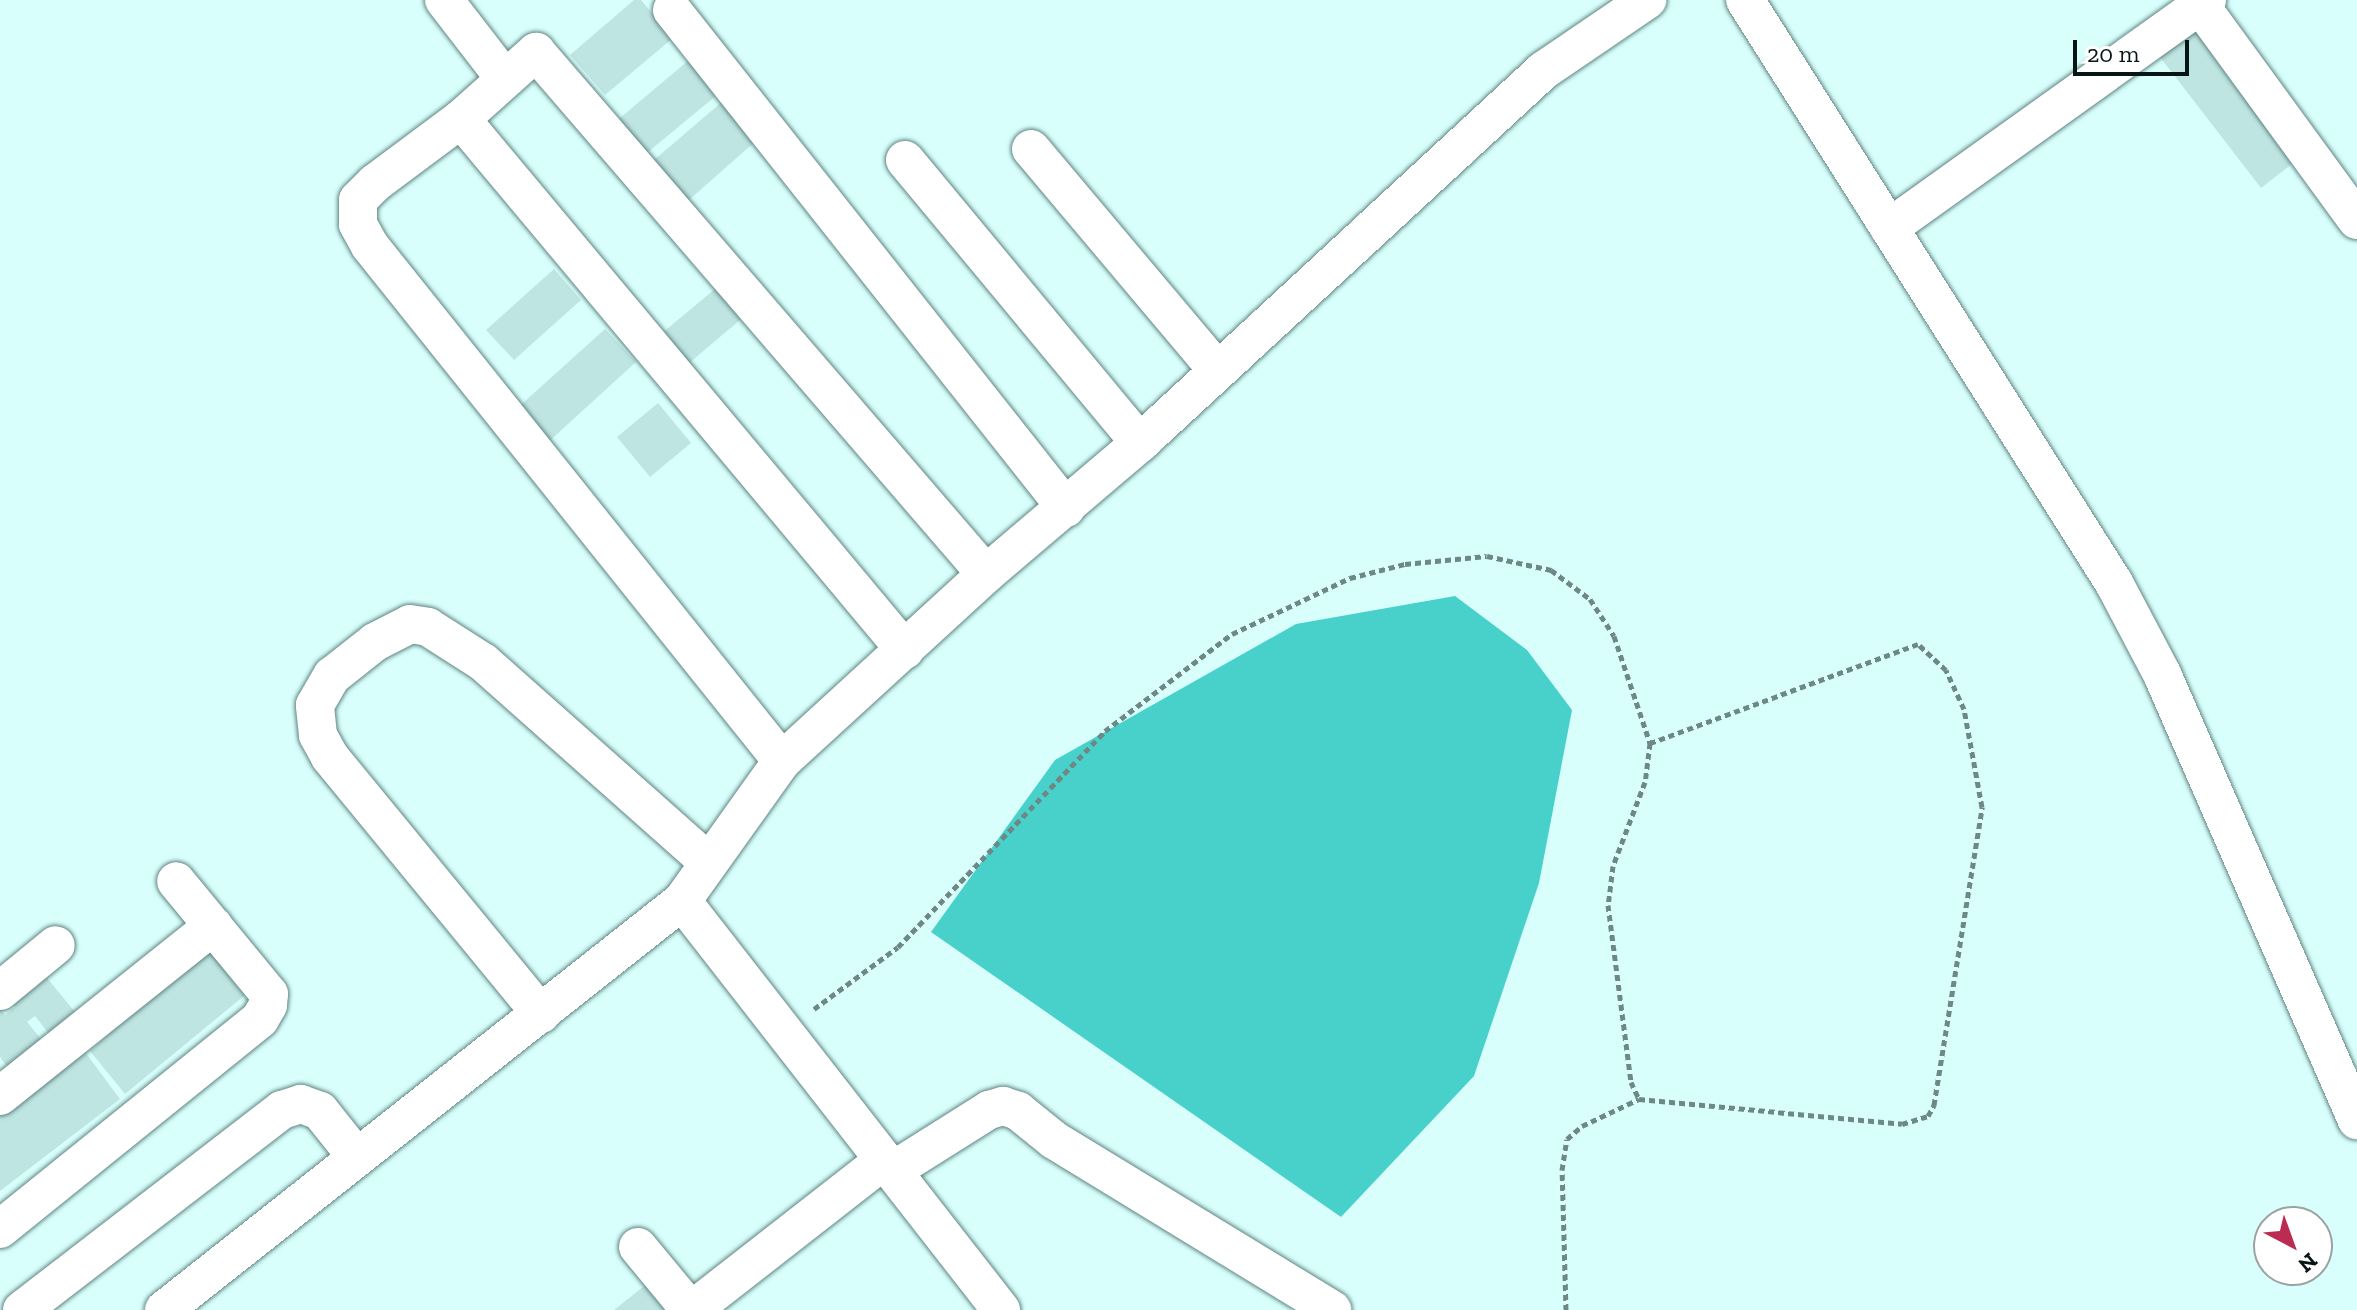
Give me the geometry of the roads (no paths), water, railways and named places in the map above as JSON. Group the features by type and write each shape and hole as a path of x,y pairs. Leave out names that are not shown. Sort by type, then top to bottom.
{"street":[{"path":"444,0 505,79"},
{"path":"164,1310 682,901 782,761 986,574 1140,443 1544,70 1647,0"},
{"path":"1745,0 2114,583 2155,661 2357,1120"},
{"path":"1889,228 2203,2 2357,220"},
{"path":"672,10 1066,508"},
{"path":"782,761 370,246 358,224 358,200 375,183 461,119 536,52 986,574"},
{"path":"461,119 905,650"},
{"path":"1031,149 1218,371"},
{"path":"905,160 1140,443"},
{"path":"541,1014 330,757 318,735 315,705 332,676 375,642 410,624 428,627 483,662 709,863"},
{"path":"0,1229 260,1019 269,994 176,881"},
{"path":"682,901 1001,1310"},
{"path":"0,1096 213,926"},
{"path":"0,991 56,945"},
{"path":"22,1310 282,1110 301,1104 320,1111 356,1156"},
{"path":"638,1247 681,1299 689,1305 701,1303 888,1166 989,1110 1003,1106 1018,1111 1077,1155 1332,1310"}],"water":[{"path":"1455,596 1527,650 1572,710 1539,883 1474,1076 1341,1217 931,932 1055,760 1296,624"}]}
